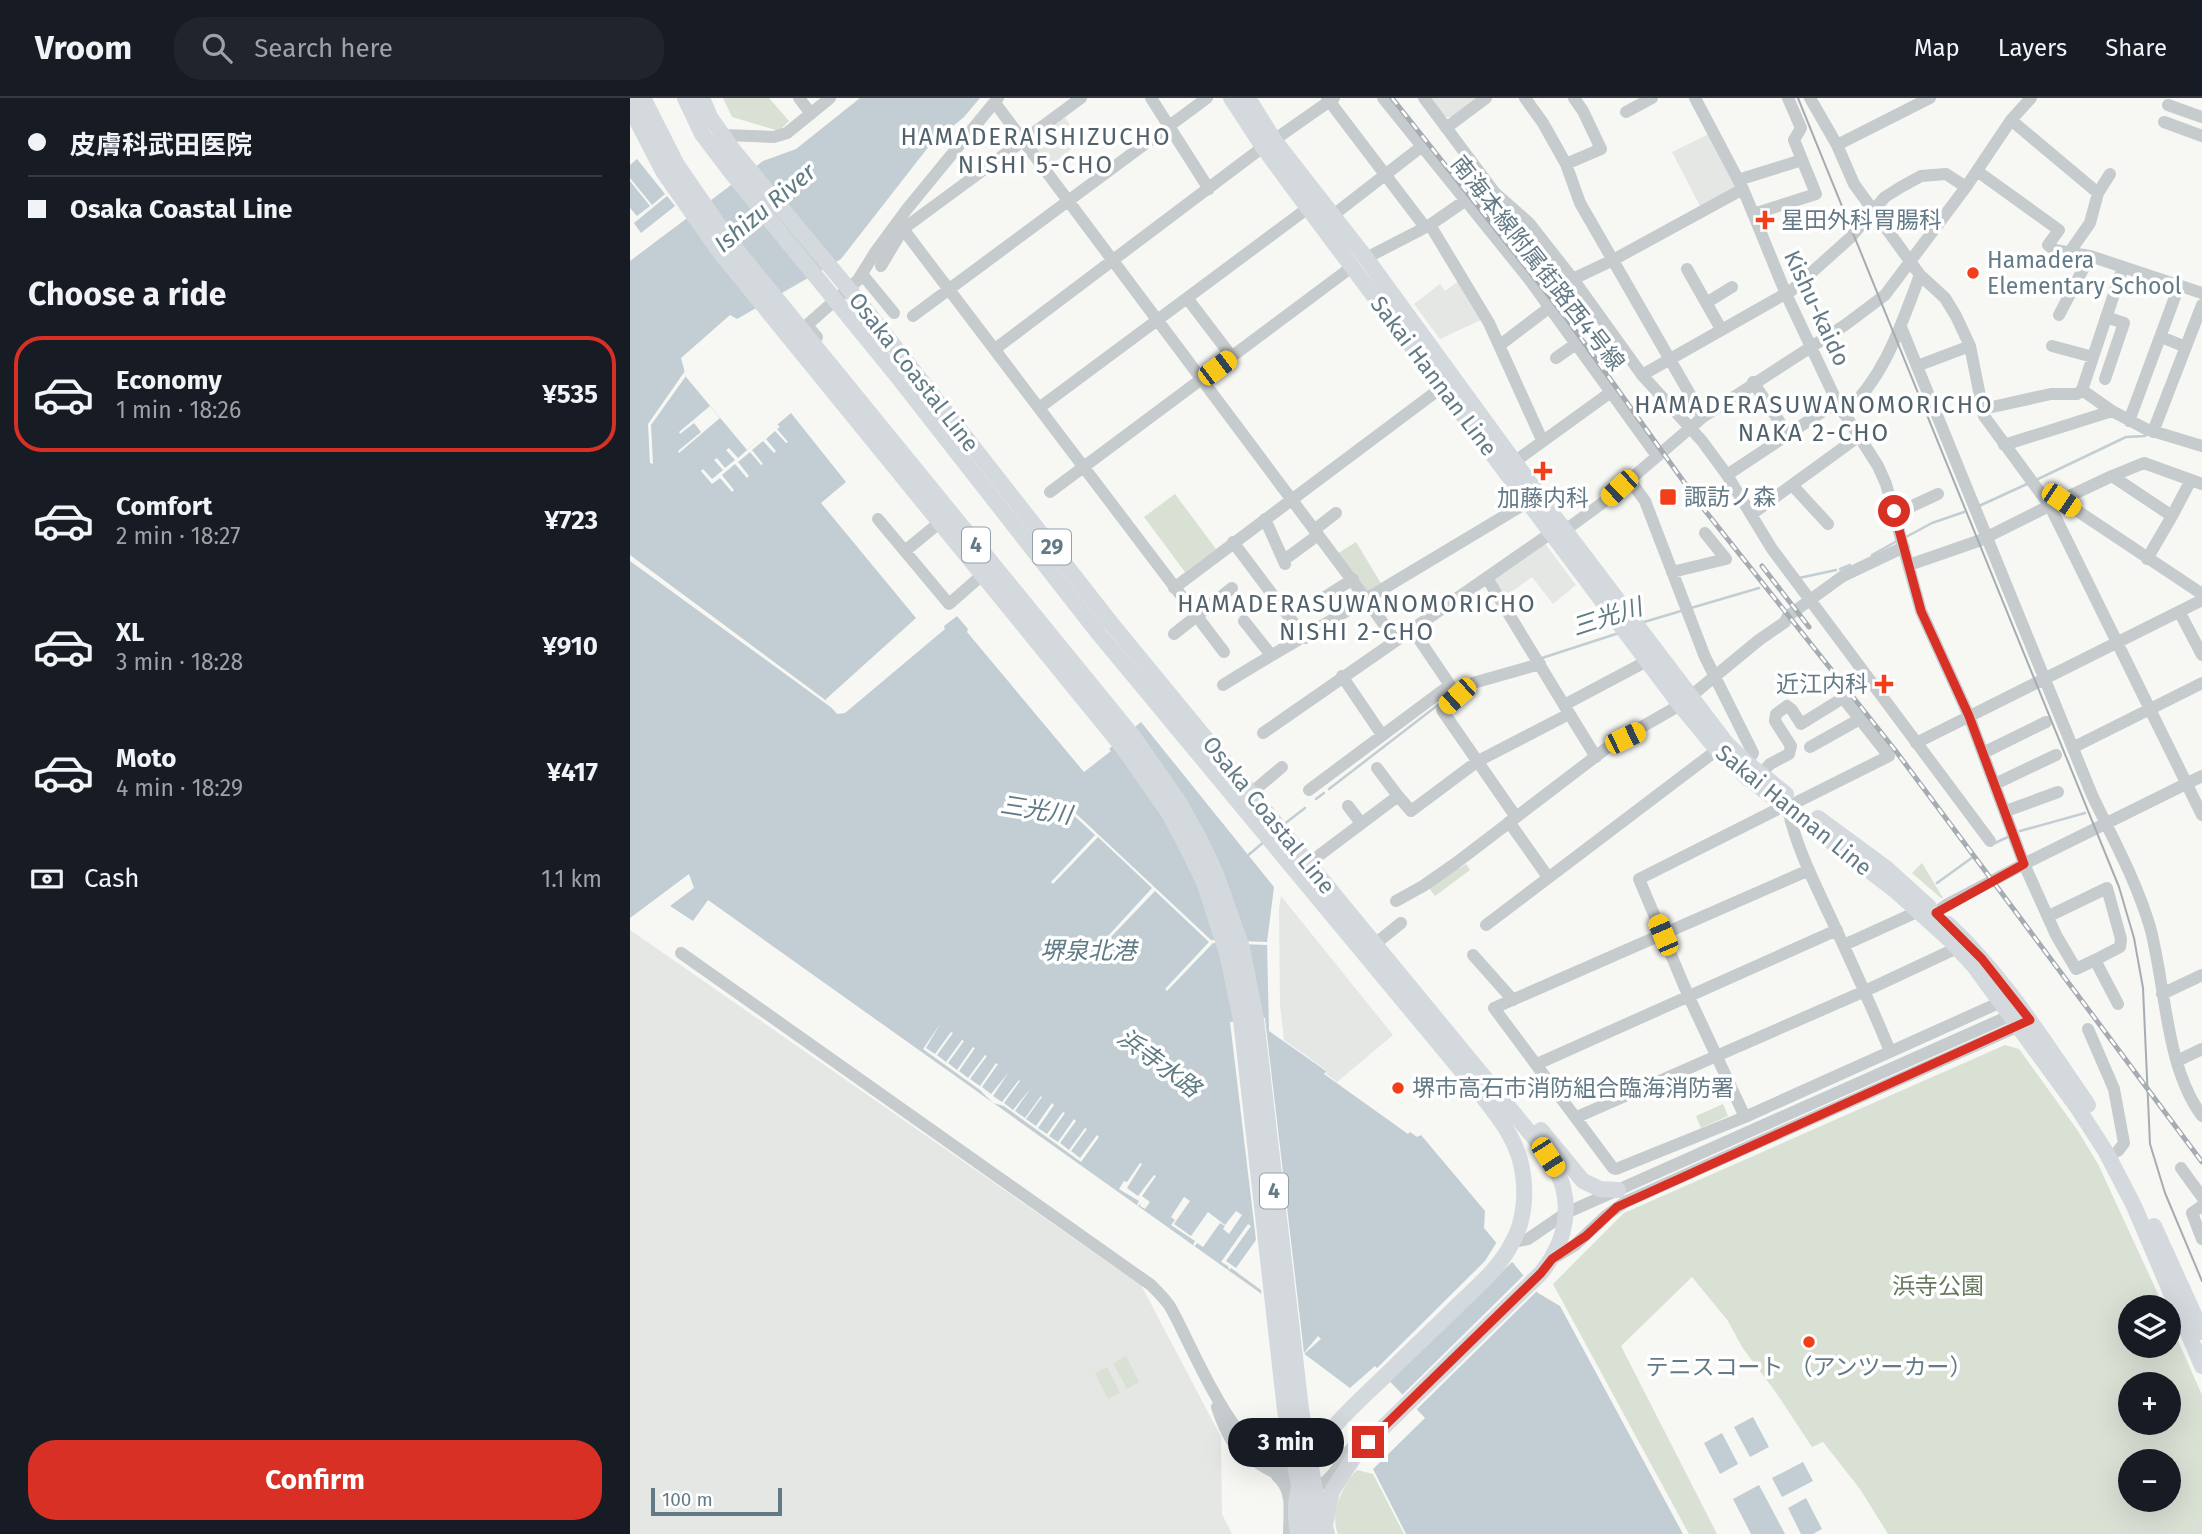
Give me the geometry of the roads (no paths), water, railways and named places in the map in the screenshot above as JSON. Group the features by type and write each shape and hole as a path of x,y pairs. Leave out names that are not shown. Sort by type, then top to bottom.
{"highway":[{"name":"4","path":"642,98 676,165 729,242 1133,738 1174,795 1200,842 1230,912 1250,984 1300,1409 1323,1532"},
{"name":"4","path":"630,104 664,171 688,208 753,292 1123,746 1170,813 1190,851 1217,917 1237,990 1284,1399 1300,1486 1323,1532"},
{"path":"630,122 688,208"}],"main road":[{"name":"Osaka Coastal Line","path":"685,98 702,134 736,166 832,268 1111,624 1251,793 1275,834 1308,863 1539,1144 1563,1185 1566,1213 1563,1233 1552,1259 1541,1273 1356,1454 1339,1478 1328,1503 1323,1532"},
{"name":"Osaka Coastal Line","path":"702,98 710,117 723,135 736,166 818,279 1099,634 1275,834 1479,1092 1510,1135 1520,1159 1525,1186 1523,1211 1513,1242 1490,1275 1326,1437 1300,1483 1296,1515 1298,1534"},
{"name":"Sakai Hannan Line","path":"1231,98 1332,216 1360,262 1686,701 1717,750 1749,779 1790,806 1927,914 1966,941 2118,1151 2140,1193 2202,1332"},
{"name":"Sakai Hannan Line","path":"1248,98 1269,143 1308,208 1360,262"},
{"name":"Sakai Hannan Line","path":"1448,382 1514,462 1558,531"},
{"name":"Sakai Hannan Line","path":"1631,629 1647,661 1790,806"},
{"name":"Sakai Hannan Line","path":"1927,914 2001,1002 2020,1018 2096,1134 2123,1182 2202,1366"},
{"path":"1490,1083 1528,1115 1583,1181 1621,1194"}],"street":[{"path":"799,98 811,114"},
{"path":"723,135 774,137 787,133 830,98"},
{"path":"881,266 903,229 1081,98"},
{"path":"1151,98 1209,189"},
{"path":"913,316 1207,98"},
{"name":"南海本線附属街路西4号線","path":"1383,98 1550,307 1657,456"},
{"path":"1424,98 1495,193 1529,223 1642,375 1690,428 1727,475 1772,549 1990,841"},
{"path":"1446,128 1486,98"},
{"path":"1524,98 1543,123 1566,164 1580,203 1703,416"},
{"path":"1566,164 1601,149 1574,98"},
{"path":"1626,112 1652,98"},
{"name":"Kishu-kaido","path":"1695,98 1741,184 1786,294 1837,402 1878,466 1894,511 1921,611 1969,716 2024,864 2056,935 2076,969 2095,960"},
{"path":"1753,214 1816,194 1794,140 1801,128 1788,98"},
{"path":"1810,98 1837,145 1854,184 1920,275 1945,298 1970,346 1984,416 2031,482 2055,503 2202,594"},
{"path":"1837,145 1930,98"},
{"path":"1263,733 1395,640 1605,501 1703,416 1878,301 1966,187 2011,120 2031,98"},
{"path":"995,349 1331,99 1386,176 1427,226 1500,345 1542,440"},
{"path":"878,519 949,604 999,561 807,325 862,274 907,209 997,100 1023,140 1353,579 1395,640"},
{"path":"2168,105 2202,117"},
{"path":"2011,120 2098,192"},
{"path":"2164,122 2202,135"},
{"path":"1332,216 1421,147"},
{"path":"1573,279 1613,260 1741,184 1802,160"},
{"path":"1976,171 2059,230 2048,245 2054,250 2090,256 2179,286 2201,297 2198,327 2183,345 2150,430"},
{"path":"1642,375 1786,294 1850,238 1885,197 1920,176 1946,174 1966,187"},
{"path":"2069,253 2090,223 2098,192 2110,174"},
{"path":"1050,492 1360,262 1427,226 1466,200"},
{"path":"1039,408 1308,208"},
{"path":"903,229 1224,652"},
{"path":"2059,315 2090,256"},
{"path":"1983,409 2051,394 2077,394 2082,390 2123,267"},
{"path":"1687,269 1721,329"},
{"path":"862,274 894,313"},
{"path":"1844,414 1858,401 1888,355 1920,275"},
{"path":"2129,421 2179,286"},
{"path":"1706,303 1732,287"},
{"path":"1187,298 1232,357"},
{"path":"1500,345 1550,307"},
{"path":"2105,379 2124,323 2106,317"},
{"path":"1901,327 2106,824 2139,894 2150,928 2177,1061 2195,1107 2202,1116"},
{"path":"2161,337 2183,345"},
{"path":"1556,358 1577,343"},
{"path":"1917,366 1970,346"},
{"path":"2052,346 2093,357"},
{"path":"1174,588 1448,382"},
{"path":"1754,382 1787,433"},
{"path":"2082,390 2129,421 2202,446"},
{"path":"1514,462 1611,392"},
{"path":"1727,475 1837,402"},
{"path":"2004,444 2112,411"},
{"path":"1752,514 1858,437"},
{"path":"1909,565 1988,537 2144,463 2196,482 2147,559"},
{"path":"2112,476 2172,516"},
{"path":"1629,479 1646,501 1714,677 1753,753 1747,763"},
{"path":"1793,486 1828,524"},
{"path":"1894,511 1908,508 1938,494"},
{"path":"2055,503 2118,642 2202,815"},
{"path":"1223,685 1521,506"},
{"path":"905,551 956,508"},
{"path":"1265,519 1285,562 1336,513"},
{"path":"1672,572 1726,559 1705,533"},
{"path":"1233,542 1305,638"},
{"path":"1396,901 1423,886 1612,744 1639,731 1686,701 1843,576 1903,542"},
{"path":"1487,578 1596,757"},
{"path":"1325,597 1353,579"},
{"path":"1174,634 1232,588"},
{"path":"1916,743 2202,600"},
{"path":"2180,613 2202,655"},
{"path":"1244,621 1271,655"},
{"path":"1309,790 1450,685 1412,629"},
{"path":"1537,660 1473,683 1442,710 1479,761 1548,877"},
{"path":"1378,775 1411,811 1479,761 1647,661"},
{"path":"1342,677 1382,735"},
{"path":"2074,747 2202,684"},
{"path":"1745,1117 1688,995 1639,879 1889,756 1843,698 1801,724 1793,710 1787,706 1776,713 1775,721 1791,746 1789,754 1770,764 1761,775"},
{"path":"1810,747 1860,719"},
{"path":"1983,753 2046,722"},
{"path":"1486,925 1717,750"},
{"path":"1995,785 2056,755"},
{"path":"1251,793 1282,767"},
{"path":"1844,945 1927,914 2202,776"},
{"path":"2006,811 2058,792"},
{"path":"1308,863 1398,796"},
{"path":"1348,806 1361,823"},
{"path":"1790,806 1792,828 1809,870 1890,1051"},
{"path":"1809,870 1494,1008 1616,1169 1745,1117 2001,1002"},
{"path":"2049,916 2107,888 2121,939 2120,947 2095,960 2118,1004"},
{"path":"1375,944 1401,923"},
{"path":"1537,1064 1836,930"},
{"path":"1577,1116 1865,992 1957,948"},
{"path":"681,953 1151,1285 1168,1304 1212,1390 1246,1443 1256,1452 1290,1467 1304,1461 1336,1421 1376,1385"},
{"path":"1480,959 1513,1000"},
{"path":"2162,994 2202,975"},
{"path":"1513,1242 1528,1239 1566,1213 1621,1194 2020,1018"},
{"path":"2088,1029 2114,1089 2124,1143 2118,1151"},
{"path":"2177,1061 2202,1049"},
{"path":"2181,1168 2202,1197"},
{"path":"1552,1259 1580,1241 1607,1215 1621,1194"},
{"path":"2202,1206 2192,1213 2202,1239"},
{"path":"1212,1390 1218,1412 1235,1445 1266,1468 1300,1483 1314,1486 1328,1479 1353,1446 1375,1427 1401,1411"},
{"path":"1282,1465 1300,1483 1319,1514 1323,1532"},
{"path":"1266,1468 1282,1480 1287,1488 1289,1534"}],"water":[{"name":"堺泉北港","path":"860,98 980,98 964,117 942,132 926,150 841,259 737,319 730,315 681,358 686,377 747,450 791,413 846,482 821,503 916,618 825,700 837,714 845,713 957,616 968,629 967,632 1084,772 1141,722 1274,887 1267,942 1269,1031 1408,1134 1410,1132 1417,1137 1421,1135 1485,1211 1484,1228 1538,1293 1560,1306 1683,1534 1406,1534 1373,1469 1425,1418 1375,1366 1350,1388 1287,1341 1301,1322 708,900 693,921 670,906 694,888 689,874 630,918 630,261 763,161 796,149"},
{"path":"637,159 665,194 652,205 630,178 630,165"},
{"path":"630,181 650,206 637,216 630,208"},
{"path":"667,196 675,206 641,233 634,223"},
{"path":"1753,1417 1769,1447 1750,1457 1734,1427"},
{"path":"1722,1433 1738,1464 1720,1474 1704,1443"},
{"path":"1803,1462 1813,1481 1782,1497 1772,1478"},
{"path":"1759,1485 1785,1534 1751,1534 1733,1499"},
{"path":"1806,1498 1822,1529 1813,1534 1801,1534 1788,1508"}],"waterway":[{"name":"三光川","path":"2036,480 2126,437 2145,436 2148,433"},
{"name":"三光川","path":"1979,506 2027,484"},
{"name":"三光川","path":"1906,537 1932,523 1964,512"},
{"name":"三光川","path":"1872,555 1897,541"},
{"name":"三光川","path":"1840,569 1850,565"},
{"name":"三光川","path":"1799,578 1836,570"},
{"name":"三光川","path":"1691,608 1759,588"},
{"name":"三光川","path":"1644,622 1681,611"},
{"name":"三光川","path":"1542,658 1619,633"},
{"name":"三光川","path":"1329,789 1447,698"},
{"name":"三光川","path":"1316,799 1324,793"},
{"name":"三光川","path":"1283,825 1305,808"},
{"path":"2020,831 2085,813"},
{"path":"1995,843 2010,836"},
{"name":"三光川","path":"1246,857 1265,841"},
{"path":"1937,883 1973,857"}],"tram line":[{"path":"1798,98 2119,887 2134,938 2143,988 2150,1144 2165,1193 2202,1281"}],"railway":[{"path":"1392,98 1565,316 1699,503 1895,750 2202,1162"},
{"path":"1762,566 1809,627"}],"place":[{"name":"星田外科胃腸科","path":"1765,220"},
{"name":"Hamadera Elementary School","path":"1973,273"},
{"name":"加藤内科","path":"1543,471"},
{"name":"諏訪ノ森","path":"1668,497"},
{"name":"近江内科","path":"1884,684"},
{"name":"堺市高石市消防組合臨海消防署","path":"1398,1088"},
{"name":"テニスコート （アンツーカー）","path":"1809,1342"}],"district":[{"name":"HAMADERAISHIZUCHO NISHI 5-CHO","path":"1036,151"},
{"name":"HAMADERASUWANOMORICHO NAKA 2-CHO","path":"1814,419"},
{"name":"HAMADERASUWANOMORICHO NISHI 2-CHO","path":"1357,618"}],"water label":[{"name":"Ishizu River","path":"765,208"},
{"name":"浜寺水路","path":"1159,1063"}],"park label":[{"name":"浜寺公園","path":"1938,1286"}]}
